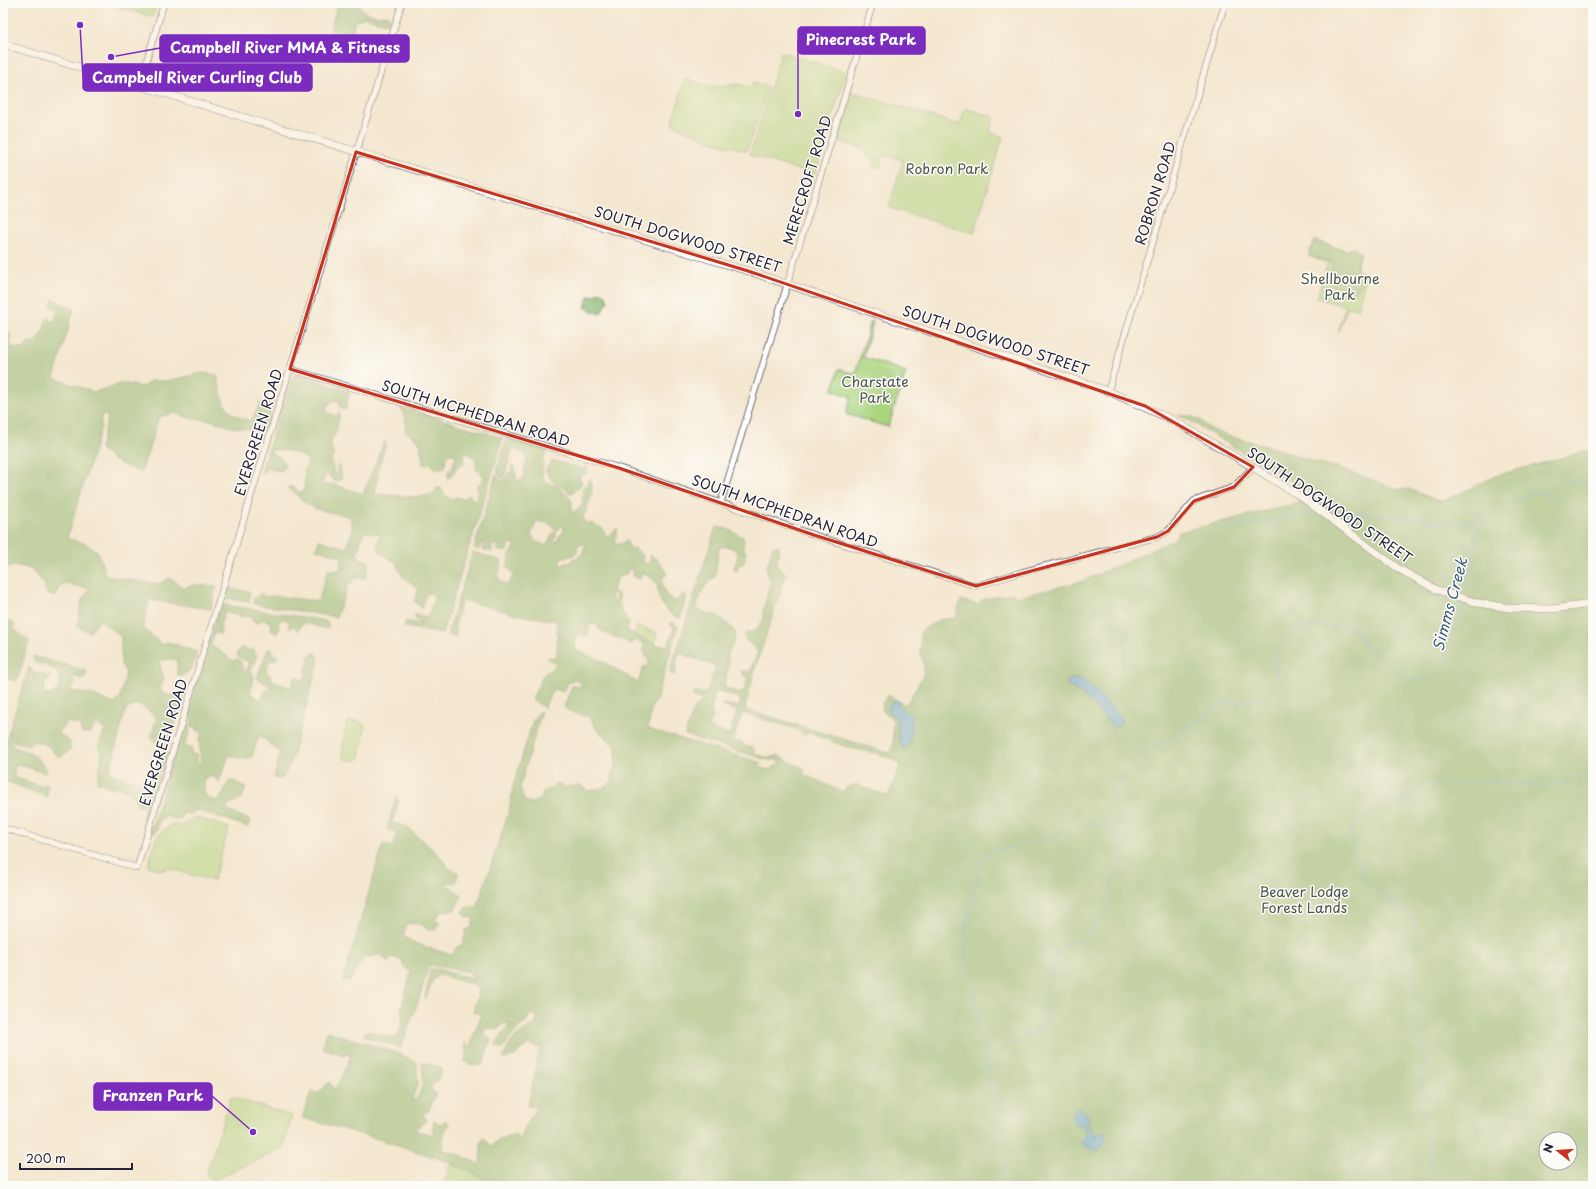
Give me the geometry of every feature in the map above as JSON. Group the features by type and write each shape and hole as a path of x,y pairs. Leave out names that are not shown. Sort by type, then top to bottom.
{"main road":[{"name":"SOUTH DOGWOOD STREET","path":"3,44 356,152 440,176 788,284 1035,368 1108,391 1145,406 1173,420 1253,467 1297,495 1399,569 1438,590 1478,603 1510,608 1541,610 1593,604"}],"street":[{"path":"139,86 164,3"},
{"name":"EVERGREEN ROAD","path":"3,828 137,868 402,3"},
{"name":"MERECROFT ROAD","path":"721,502 873,3"},
{"name":"ROBRON ROAD","path":"1108,391 1225,3"},
{"name":"SOUTH MCPHEDRAN ROAD","path":"290,369 619,468 814,535 976,586 1022,572 1157,537 1168,531 1194,501 1234,487 1253,467"}],"highlighted area":[{"path":"356,152 748,271 1145,406 1253,467 1234,487 1194,501 1168,531 1157,537 976,586 814,535 619,468 290,369"}],"green space":[{"path":"119,3 157,3 153,17 118,7"},
{"path":"338,3 359,3 363,12 377,16 386,15 390,17 389,22 386,23 365,17 355,21 351,34 333,31 330,29"},
{"path":"781,52 846,72 815,175 750,155"},
{"path":"685,79 714,87 738,84 751,87 753,82 768,87 747,151 711,141 672,124"},
{"name":"Robron Park","path":"852,92 960,125 965,108 994,117 990,132 1003,137 974,233 889,208 903,160 884,155 880,168 873,166 875,159 866,156 868,150 838,141"},
{"name":"Shellbourne Park","path":"1314,240 1347,251 1354,247 1361,253 1356,271 1367,275 1357,309 1347,307 1339,331 1346,306 1317,298 1328,263 1308,256"},
{"path":"1318,242 1345,251 1350,249 1360,253 1356,267 1359,271 1368,273 1368,275 1355,293 1348,289 1326,283 1334,263 1309,256 1313,244"},
{"path":"599,292 606,295 608,302 600,314 585,307 589,296 595,296"},
{"path":"53,299 74,309 54,378 94,392 123,383 143,387 150,381 167,381 203,373 217,375 220,391 225,405 235,415 242,418 251,421 260,403 274,403 265,431 230,427 211,420 193,419 174,413 159,417 141,473 115,461 100,449 108,416 101,415 101,427 67,538 86,544 98,552 106,576 159,584 170,578 183,588 193,585 216,586 211,609 149,600 143,628 162,645 168,642 197,652 192,668 183,676 177,675 177,659 159,660 164,680 160,688 164,695 183,696 169,744 160,747 151,737 157,717 139,704 126,709 109,773 135,781 149,782 163,751 168,751 146,819 143,820 145,802 139,807 133,796 119,786 111,788 97,782 102,755 98,746 105,730 96,723 91,733 82,733 79,724 68,722 57,732 70,742 70,750 59,758 48,746 35,741 28,745 12,741 11,746 37,758 47,773 16,764 13,777 40,786 48,784 47,797 3,780 3,751 29,667 34,672 52,677 45,683 43,693 51,695 59,689 60,680 56,669 34,662 33,656 87,671 84,679 70,676 76,683 69,691 94,695 114,704 120,698 126,673 121,664 121,637 100,620 90,632 77,627 82,600 90,589 65,583 59,587 55,597 47,594 44,584 32,569 18,566 3,567 3,330 10,332 11,347 25,349 28,342 36,342 43,331 47,318 54,322 59,309 51,307"},
{"name":"Charstate Park","path":"871,321 873,322 863,357 906,372 888,427 846,414 851,397 833,390 839,369 855,374"},
{"path":"298,375 350,391 345,410 340,408 339,401 334,400 326,407 327,412 335,416 340,413 336,432 330,443 334,455 331,460 334,473 338,474 337,466 339,465 342,478 336,482 326,473 322,484 336,485 363,494 384,442 386,443 378,470 375,494 418,497 434,494 436,488 441,488 443,493 450,499 457,497 464,499 469,494 472,499 476,500 479,490 476,488 478,484 482,484 484,477 476,469 476,459 466,452 463,464 460,465 448,479 447,472 452,468 456,455 450,454 446,457 445,468 435,468 430,463 423,465 420,442 405,431 406,418 400,407 503,438 442,634 404,627 406,621 425,625 416,620 415,614 428,617 434,599 433,594 426,593 422,608 414,601 419,589 402,576 396,562 382,554 377,548 380,534 364,532 357,554 360,559 369,561 366,578 355,578 348,586 336,617 254,604 253,599 261,593 265,597 273,596 318,601 328,570 340,570 342,557 316,549 319,540 346,548 353,529 350,517 314,508 288,489 288,486 295,488 300,493 304,490 305,468 309,461 301,455 281,450 271,450 270,452 282,459 285,467 281,471 266,469 263,473 261,473 288,384 293,376"},
{"name":"Beaver Lodge Forest Lands","path":"1178,414 1201,420 1211,429 1228,435 1268,446 1327,466 1337,467 1399,490 1409,489 1439,501 1444,501 1495,476 1593,449 1593,1186 493,1186 475,1174 445,1161 373,1137 302,1118 311,1092 319,1093 329,1082 335,1090 351,1055 341,1054 322,1048 327,1031 397,1053 417,1062 418,1083 412,1100 417,1099 423,1084 422,1062 442,1068 438,1080 432,1085 431,1089 436,1093 429,1111 423,1113 427,1120 414,1130 432,1135 434,1120 440,1124 445,1120 449,1124 444,1134 442,1150 456,1153 480,1165 481,1143 484,1138 491,1146 500,1139 515,1134 520,1141 527,1122 534,1113 536,1106 528,1106 540,1048 528,1044 516,1055 503,1059 515,1037 536,1024 537,1016 531,1014 526,1022 518,1028 502,1049 495,1045 510,1023 502,1024 499,1029 486,1028 485,1036 491,1040 485,1059 482,1065 473,1065 464,1062 466,1055 465,1043 470,1046 481,1015 473,1011 479,993 475,985 439,975 433,980 425,999 430,969 437,969 474,979 469,972 431,965 428,967 420,996 401,1048 364,1036 366,1031 397,1038 403,1020 401,1010 411,972 403,966 403,960 391,957 388,963 381,954 364,957 350,981 343,980 383,844 393,847 397,832 387,830 396,797 399,800 392,823 406,826 440,856 449,868 459,873 456,882 444,883 462,895 455,910 441,911 435,920 440,923 435,930 427,929 421,924 407,923 403,936 414,943 452,955 457,947 463,944 466,930 471,928 474,919 462,914 466,907 477,907 509,811 513,787 533,720 540,711 541,714 520,786 524,801 532,803 542,798 542,793 557,784 565,787 580,785 588,791 608,786 613,780 611,776 616,764 616,747 596,729 590,717 573,712 564,707 572,686 583,687 575,679 567,684 564,692 553,689 544,708 532,699 543,675 557,665 547,658 557,657 557,621 519,615 462,600 455,624 455,637 447,635 473,552 502,561 498,578 507,586 514,574 507,567 510,555 516,545 510,544 506,552 496,550 498,544 492,545 492,552 483,550 484,544 482,541 479,550 474,548 496,474 500,480 505,480 509,472 512,473 512,465 515,468 516,479 519,481 524,478 525,466 527,462 524,453 513,448 504,478 500,477 497,469 508,437 541,447 547,451 543,459 542,479 563,491 572,501 572,513 582,505 583,489 590,479 592,489 582,521 585,520 586,524 591,523 603,529 606,537 618,528 614,543 622,544 626,540 631,550 635,548 643,556 642,562 649,564 651,555 660,562 661,567 665,569 667,574 663,577 663,585 667,596 678,601 682,594 687,596 680,619 670,613 663,605 660,600 657,583 649,576 641,573 640,579 634,577 631,567 626,574 618,577 615,585 612,587 613,591 611,600 615,603 616,592 619,596 620,609 629,623 627,630 640,638 657,645 668,646 674,627 670,625 672,622 678,626 656,701 652,706 648,728 762,763 757,766 768,770 779,764 779,760 767,760 685,735 694,708 703,701 693,696 693,693 707,693 716,666 679,653 676,663 676,674 672,675 670,672 716,527 728,529 744,538 743,548 746,552 744,563 738,566 737,571 735,571 734,568 738,556 735,550 729,547 719,547 715,577 705,587 700,595 697,608 709,615 716,615 728,624 736,633 733,645 728,652 728,668 724,685 728,689 743,693 748,678 741,673 742,671 749,672 758,652 744,638 746,633 755,631 764,619 763,611 771,583 766,569 773,546 780,546 776,565 786,574 755,669 745,709 889,753 893,746 893,719 882,710 882,704 888,695 906,705 923,676 924,665 920,651 921,632 936,621 955,619 961,600 979,605 981,600 1013,593 1014,598 1083,581 1174,540 1179,532 1319,498","holes":["536,521 551,524 554,529 558,530 561,525 564,526 563,533 559,536 557,542 553,539 556,537 556,532 553,533 546,546 533,540 534,538 530,533 533,532","586,543 582,555 573,559 571,563 565,563 563,566 559,562 562,557 573,556 578,550 576,546","595,623 598,628 606,634 631,644 637,640 644,644 644,652 649,661 648,667 644,666 638,683 603,661 575,650 575,644 579,634 585,637 588,635 589,625","721,691 741,699 739,707 724,704 723,706 737,711 729,735 707,727 713,717 711,711 715,692","897,701 901,710 907,713 899,739 897,719 892,716 888,708","742,713 797,729 804,735 810,733 849,748 876,753 895,760 900,766 888,796 857,785 849,786 842,792 805,776 803,768 783,759 778,755 770,758 755,754 753,747 744,746 741,742 736,743 733,741"]},
{"path":"552,461 587,469 586,474 581,474 579,478 582,482 579,488 571,494 564,488 555,485 545,470"},
{"path":"227,588 250,592 249,602 225,598"},
{"path":"220,604 326,621 329,624 328,628 321,628 308,624 302,624 298,631 293,625 290,629 288,620 281,619 278,624 279,629 277,634 271,630 272,624 263,619 258,623 252,621 252,617 237,616 226,611 220,624 221,634 214,633 211,645 233,661 237,659 241,661 243,671 247,671 249,662 237,656 238,651 242,647 250,651 253,649 257,657 250,670 254,676 250,693 258,699 263,698 265,691 270,686 257,678 268,649 272,649 272,652 277,656 276,660 270,660 266,671 275,682 291,688 296,676 304,681 309,656 316,653 319,659 291,762 282,779 274,778 280,752 259,735 252,757 245,759 229,755 219,782 213,776 205,777 204,791 207,799 219,801 229,781 236,781 241,786 246,788 241,799 228,805 226,810 250,820 248,827 195,810 191,814 184,813 179,820 165,816 159,821 157,830 152,834 151,828 186,716 190,731 184,747 191,747 192,755 196,754 198,764 201,764 199,739 203,733 191,727 192,719 187,713"},
{"path":"4,619 14,623 14,629 29,641 17,681 3,677"},
{"path":"638,626 657,633 654,643 634,636"},
{"path":"349,721 361,722 365,726 360,757 355,761 345,759 342,754 346,724"},
{"path":"195,817 229,828 213,881 165,867 164,871 148,866 157,836 172,824 180,826"},
{"path":"231,1097 292,1116 283,1148 212,1181 206,1175"},
{"path":"450,1164 504,1181 503,1186 443,1186"}],"water":[{"path":"1078,678 1088,684 1122,719 1121,723 1116,727 1112,726 1086,698 1068,687 1066,680"},
{"path":"894,700 905,712 911,715 911,733 905,750 903,749 899,739 897,719 892,716 888,709"},
{"path":"1079,1108 1087,1114 1089,1119 1087,1123 1094,1135 1104,1132 1107,1134 1102,1146 1096,1151 1081,1143 1081,1139 1087,1133 1082,1125 1075,1124 1071,1118 1073,1111"}],"waterway":[{"path":"1333,511 1416,517 1441,523 1479,519 1516,502 1532,491 1545,493 1548,497 1554,500 1566,481 1574,480 1593,484"},
{"path":"1217,529 1314,513"},
{"name":"Simms Creek","path":"1465,595 1472,569 1479,519"},
{"name":"Simms Creek","path":"998,1186 1005,1166 1000,1124 994,1105 989,1073 1002,1050 1046,1023 1050,972 1054,959 1060,949 1068,943 1080,941 1111,909 1110,894 1118,866 1119,853 1109,822 1108,809 1118,786 1137,760 1150,747 1167,740 1184,730 1225,701 1249,702 1260,699 1265,695 1277,683 1276,659 1279,646 1286,637 1303,627 1324,625 1355,629 1361,636 1362,643 1403,676 1420,680 1432,678 1444,665 1463,602"},
{"path":"1553,786 1591,774 1593,771"},
{"path":"1422,1186 1428,1171 1430,1157 1428,1140 1419,1099 1426,1059 1420,1040 1414,968 1418,937 1413,917 1363,879 1351,839 1352,826 1387,805 1415,796 1421,789 1423,783 1494,781 1548,787"},
{"name":"Simms Creek","path":"1034,842 1107,818"},
{"path":"989,1073 963,940 983,855 1030,842"}],"place":[{"name":"Campbell River Curling Club","path":"80,25"},
{"name":"Campbell River MMA & Fitness","path":"111,57"},
{"name":"Pinecrest Park","path":"798,114"},
{"name":"Franzen Park","path":"253,1132"}]}
